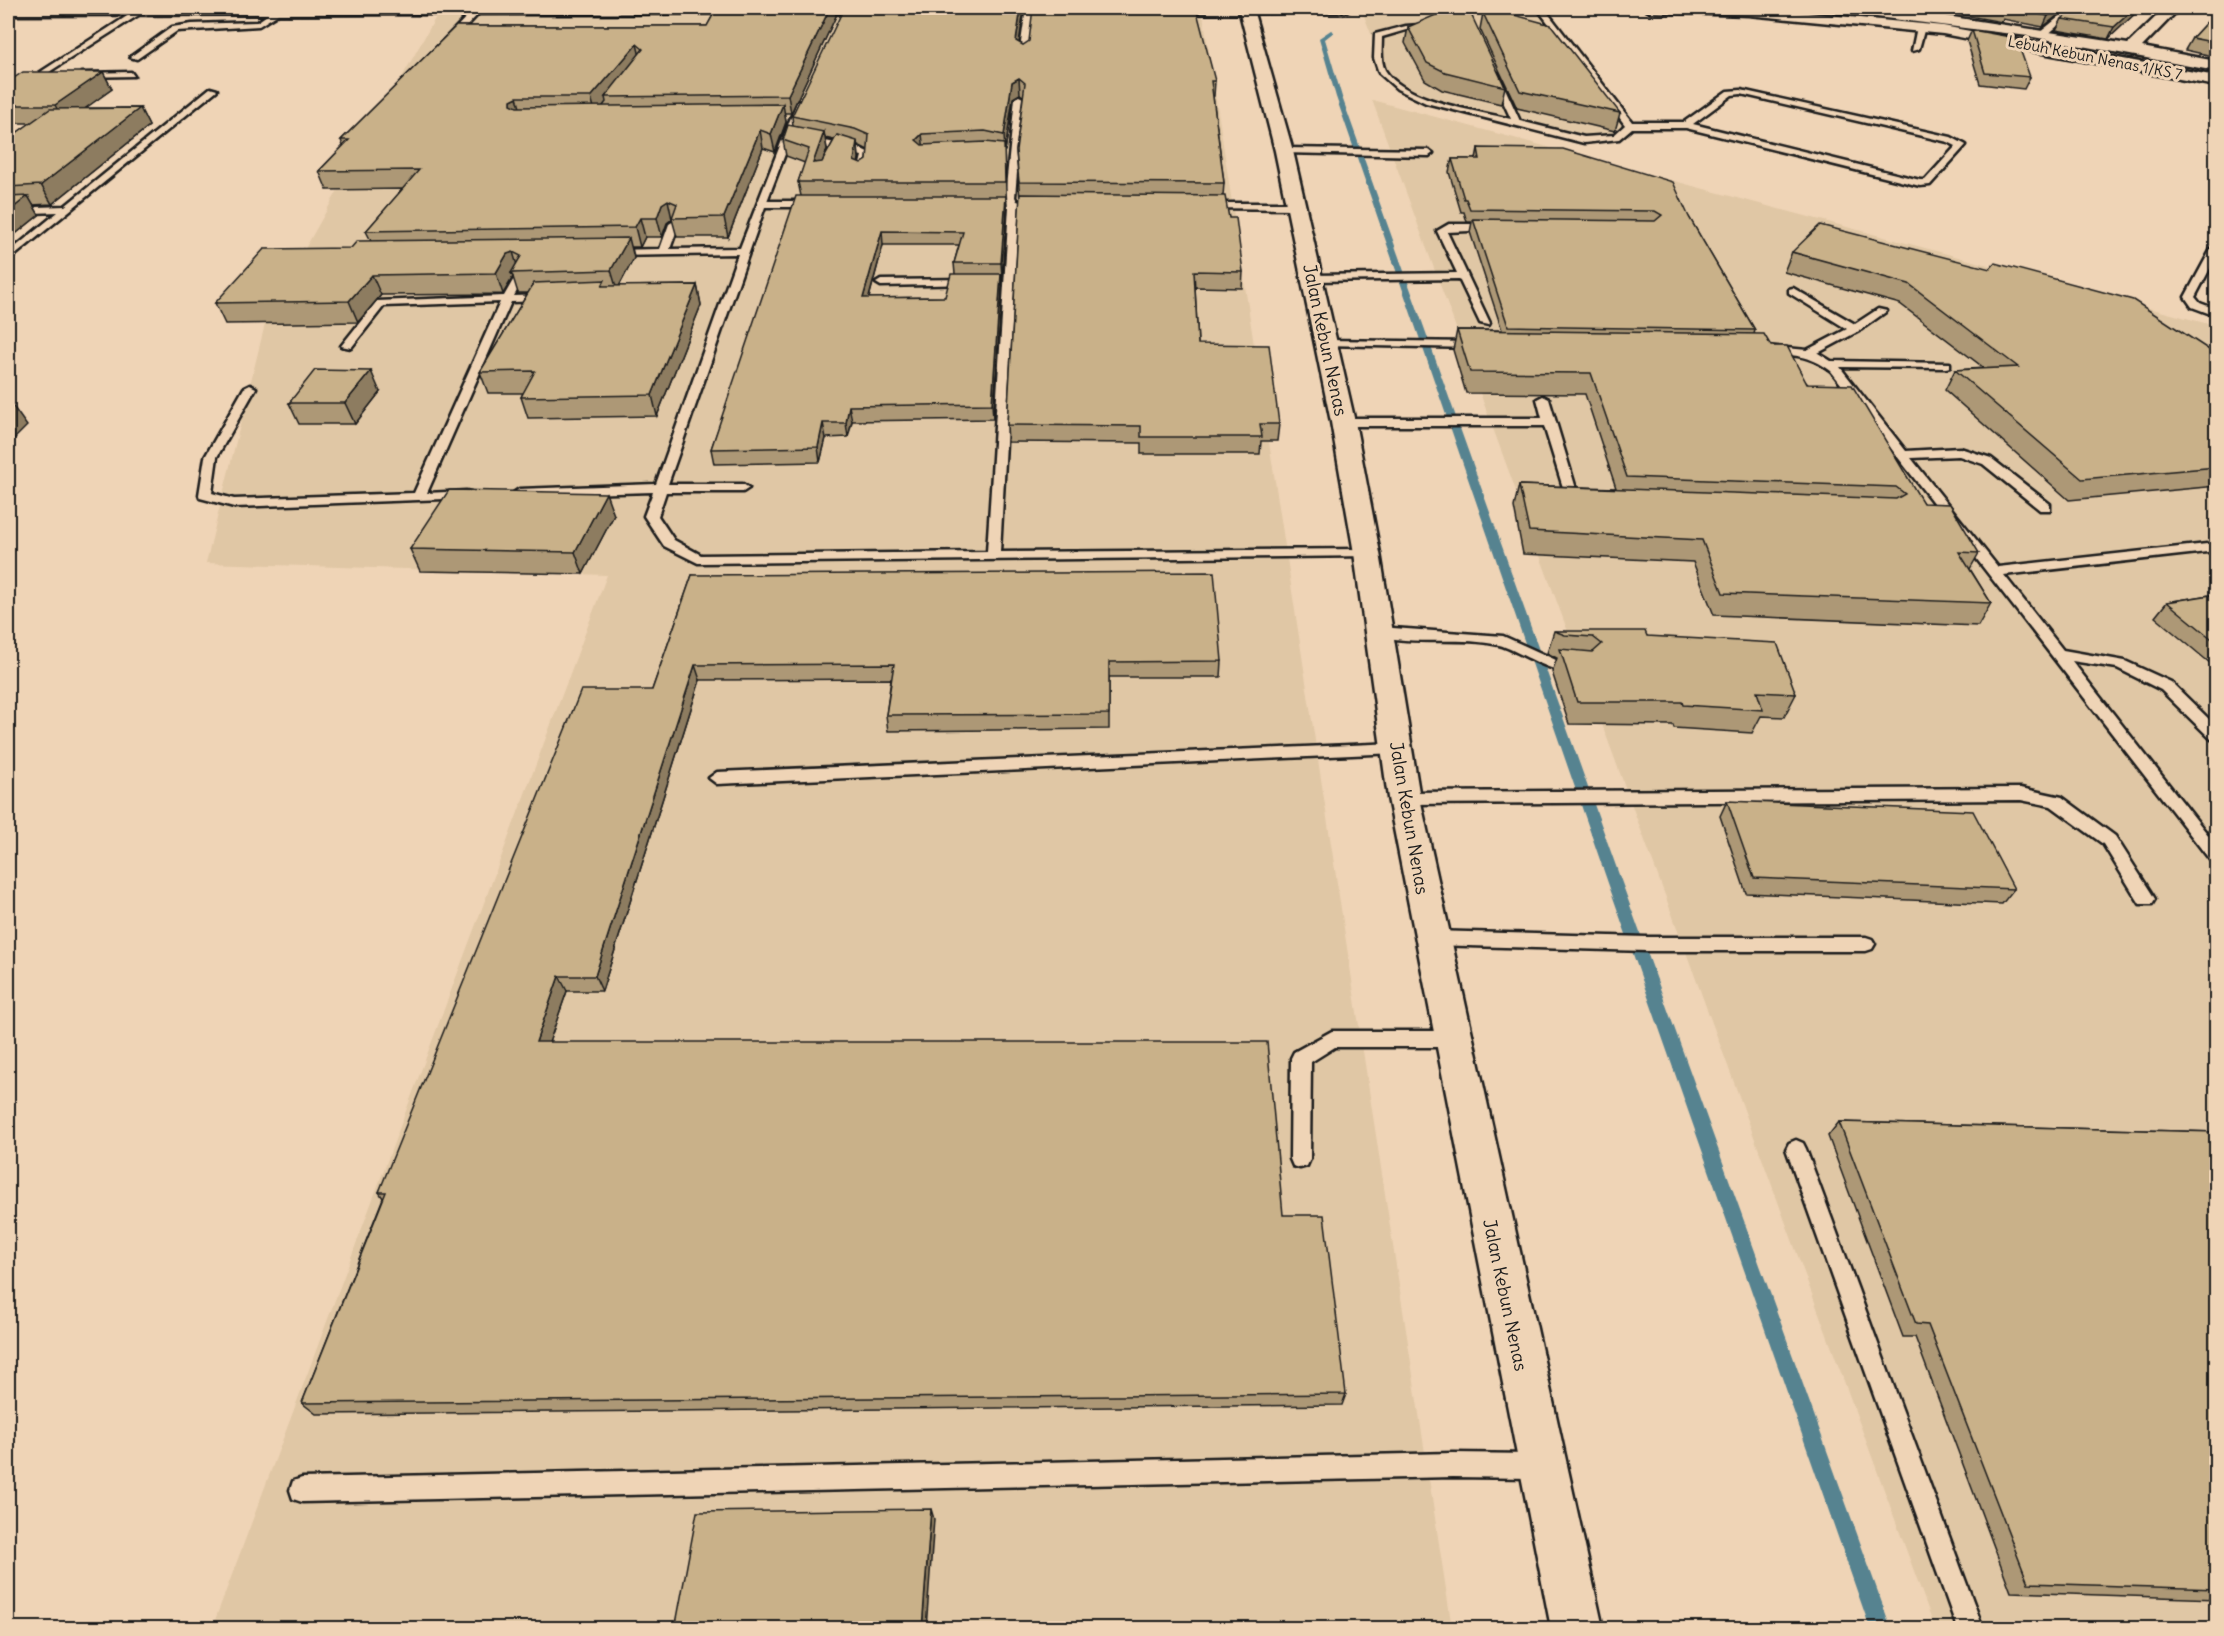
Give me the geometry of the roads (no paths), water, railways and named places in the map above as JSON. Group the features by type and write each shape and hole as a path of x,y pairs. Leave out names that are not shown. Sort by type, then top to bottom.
{"street":[{"name":"Jalan Kebun Nenas","path":"1246,8 1267,34 1284,151 1343,422 1367,553 1404,798 1431,938 1577,1629"},
{"path":"1267,34 1334,8"},
{"path":"1132,9 1346,8"},
{"name":"Lebuh Kebun Nenas 1/KS 7","path":"1650,8 1748,11 1921,27 1948,25 2217,81"},
{"path":"1837,8 1863,9 1948,25 2042,35 2132,49 2217,66"},
{"path":"1948,25 1969,8"},
{"path":"2132,49 2173,8"},
{"path":"8,11 668,9 842,15 903,9"},
{"path":"960,9 1098,9"}],"lane":[{"path":"1541,8 1630,124"},
{"path":"2042,35 2074,8"},
{"path":"438,51 453,36 472,9"},
{"path":"1023,56 1029,9"},
{"path":"259,24 279,10"},
{"path":"8,96 141,11"},
{"path":"134,57 175,29 192,26 274,25"},
{"path":"1441,26 1406,28 1378,36 1379,66 1388,78 1429,101 1584,140 1616,137 1630,124 1686,125 1920,183 1927,183 1962,146 1951,140 1742,92 1730,93 1686,125"},
{"path":"1542,26 1554,26"},
{"path":"1915,49 1921,27"},
{"path":"453,36 465,36"},
{"path":"1487,59 1517,124"},
{"path":"74,75 131,74"},
{"path":"39,76 62,75"},
{"path":"8,258 213,90"},
{"path":"804,95 788,117 786,136 743,251 651,516 669,543 698,559 1367,553"},
{"path":"993,557 1003,282 1014,204 1010,196 1007,157 1019,98"},
{"path":"786,136 858,150 867,155 862,176"},
{"path":"830,157 835,147"},
{"path":"1284,151 1430,153"},
{"path":"761,204 830,204"},
{"path":"968,204 1037,204"},
{"path":"1191,206 1297,207"},
{"path":"8,211 67,209"},
{"path":"664,252 674,224"},
{"path":"1485,324 1442,231 1449,227 1508,227"},
{"path":"2217,249 2190,297 2196,305 2217,313"},
{"path":"605,253 743,251"},
{"path":"1313,278 1463,276"},
{"path":"419,496 507,299 520,277"},
{"path":"881,284 985,282"},
{"path":"1793,291 1856,329"},
{"path":"347,346 381,303 552,297"},
{"path":"1810,353 1856,329 1882,311"},
{"path":"1326,343 1486,345"},
{"path":"1748,349 1796,350 1810,353 1830,364 2217,856"},
{"path":"1830,364 1946,365"},
{"path":"250,388 211,457 205,495 234,503 476,494"},
{"path":"1543,399 1571,494 1586,504 1598,504"},
{"path":"1343,422 1549,422"},
{"path":"1903,455 1960,452 1987,460 2045,507"},
{"path":"511,493 743,488"},
{"path":"1994,572 2217,547"},
{"path":"1379,633 1503,641 1554,665 1585,667"},
{"path":"2057,654 2120,664 2166,686 2217,735"},
{"path":"717,778 1396,748"},
{"path":"1404,798 2021,794 2056,801 2109,840 2146,899"},
{"path":"1431,938 1614,944 1866,944"},
{"path":"1300,1159 1301,1058 1332,1039 1452,1039"},
{"path":"1796,1149 1970,1629"},
{"path":"302,1490 1453,1464 1541,1466"}],"waterway":[{"path":"1331,32 1322,38 1339,97 1615,883 1881,1628"}]}
